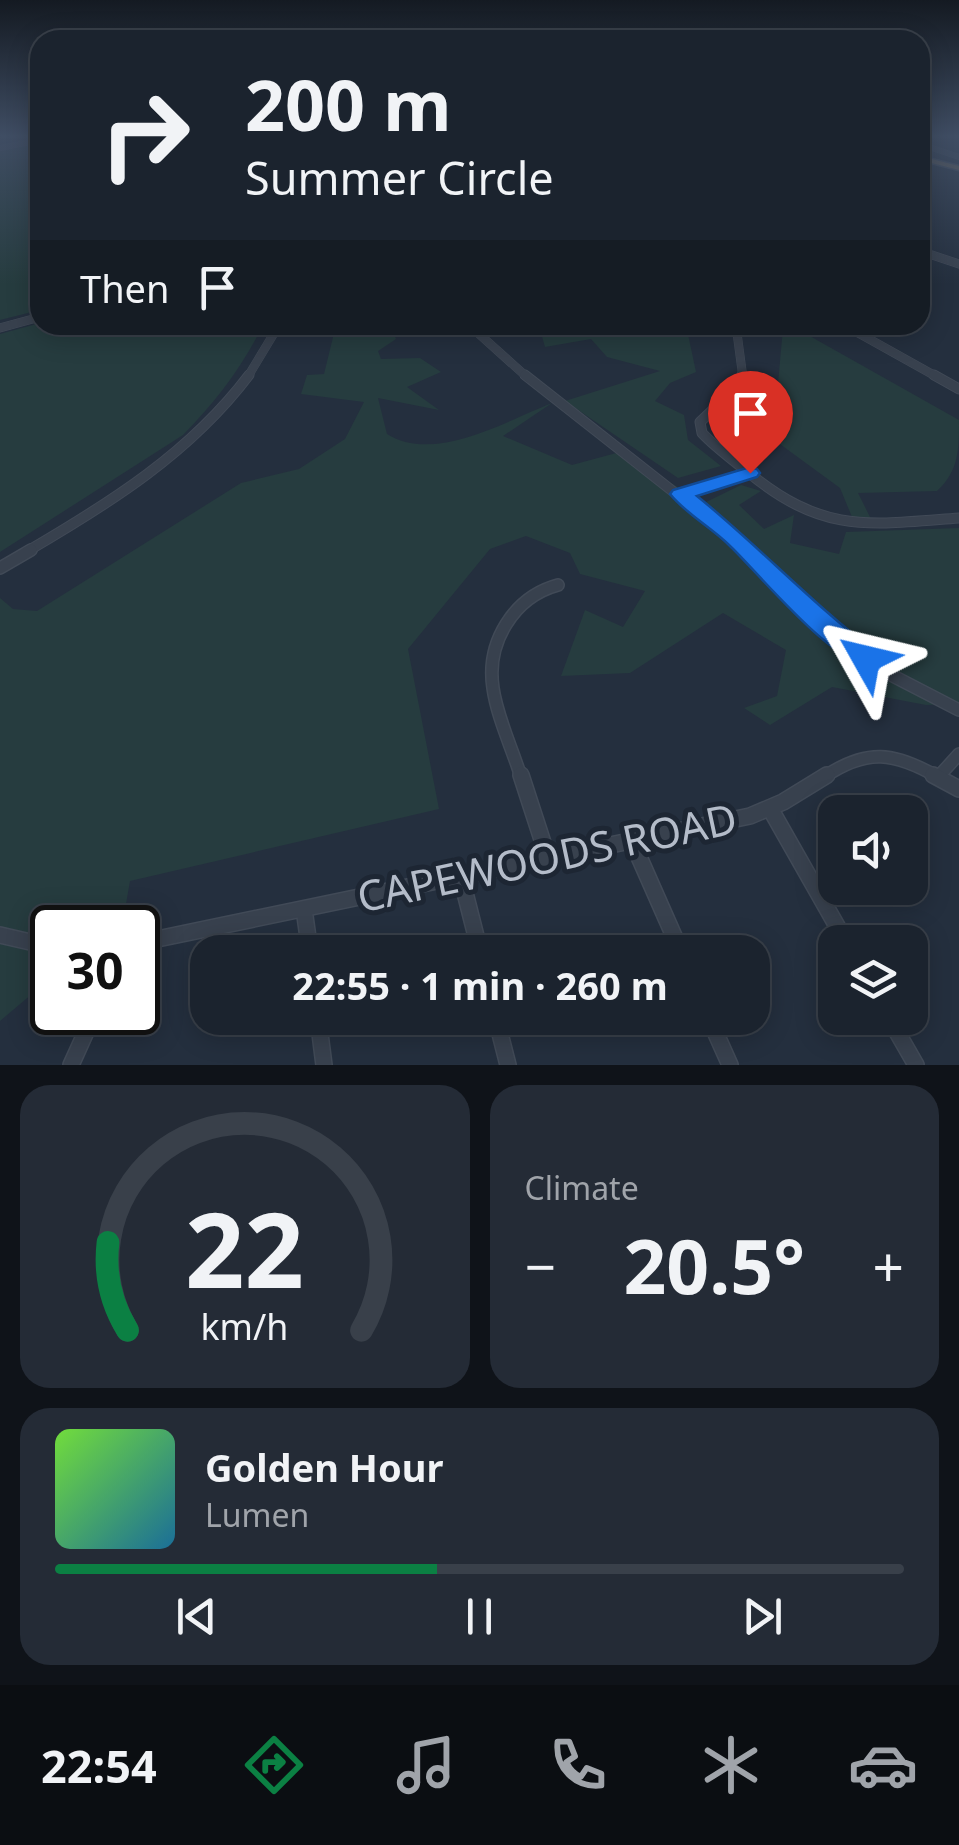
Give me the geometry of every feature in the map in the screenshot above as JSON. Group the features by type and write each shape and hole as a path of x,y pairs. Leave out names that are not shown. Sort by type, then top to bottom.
{"street":[{"path":"930,255 959,264"},
{"path":"0,328 30,320"},
{"path":"0,568 164,465 195,441 218,417 272,335"},
{"path":"480,335 532,381 736,538 842,641 894,676 959,710"},
{"path":"738,335 743,381 706,412 700,427 706,439 800,509 838,522 959,518"},
{"path":"862,335 959,389"},
{"path":"681,494 750,473"},
{"path":"548,858 493,690 491,662 500,634 512,616 534,593 558,584"},
{"path":"939,776 959,754"},
{"name":"CAPEWOODS ROAD","path":"160,938 770,810 809,789 835,766 858,756 902,758 959,790"},
{"path":"770,810 836,925"},
{"path":"632,841 673,935"},
{"path":"461,876 476,935"},
{"path":"304,909 308,935"},
{"path":"0,935 30,941"},
{"path":"70,1065 84,1035"},
{"path":"320,1035 324,1065"},
{"path":"500,1035 508,1065"},
{"path":"717,1035 730,1065"},
{"path":"899,1035 916,1065"}],"green space":[{"path":"0,185 30,185 30,312 0,320"},
{"path":"30,326 30,335 258,335 228,383 183,435 0,552 0,334"},
{"path":"334,335 394,335 396,339 378,351 381,359 420,358 441,372 407,387 439,410 378,398 387,434 406,442 448,442 492,429 552,403 503,436 572,465 620,452 704,503 741,485 761,491 739,505 764,529 794,515 790,543 839,554 846,532 959,528 959,704 926,705 832,687 770,725 744,708 777,696 786,650 723,613 630,673 561,676 585,610 623,627 645,591 580,574 570,553 526,536 490,549 408,649 439,809 130,881 126,905 30,905 30,996 0,1021 0,598 13,609 37,611 241,483 299,469 345,439 364,402 301,394 307,375 324,374"},
{"path":"542,335 688,335 696,372 670,383 655,401 684,415 688,440 721,466 678,478 565,401 660,371 607,357 591,339 545,347"},
{"path":"782,335 808,335 959,420 954,467 937,491 858,493 871,519 852,517 840,488 773,439"}],"route":[{"path":"750,473 681,494 736,538 820,623 866,659"}]}
